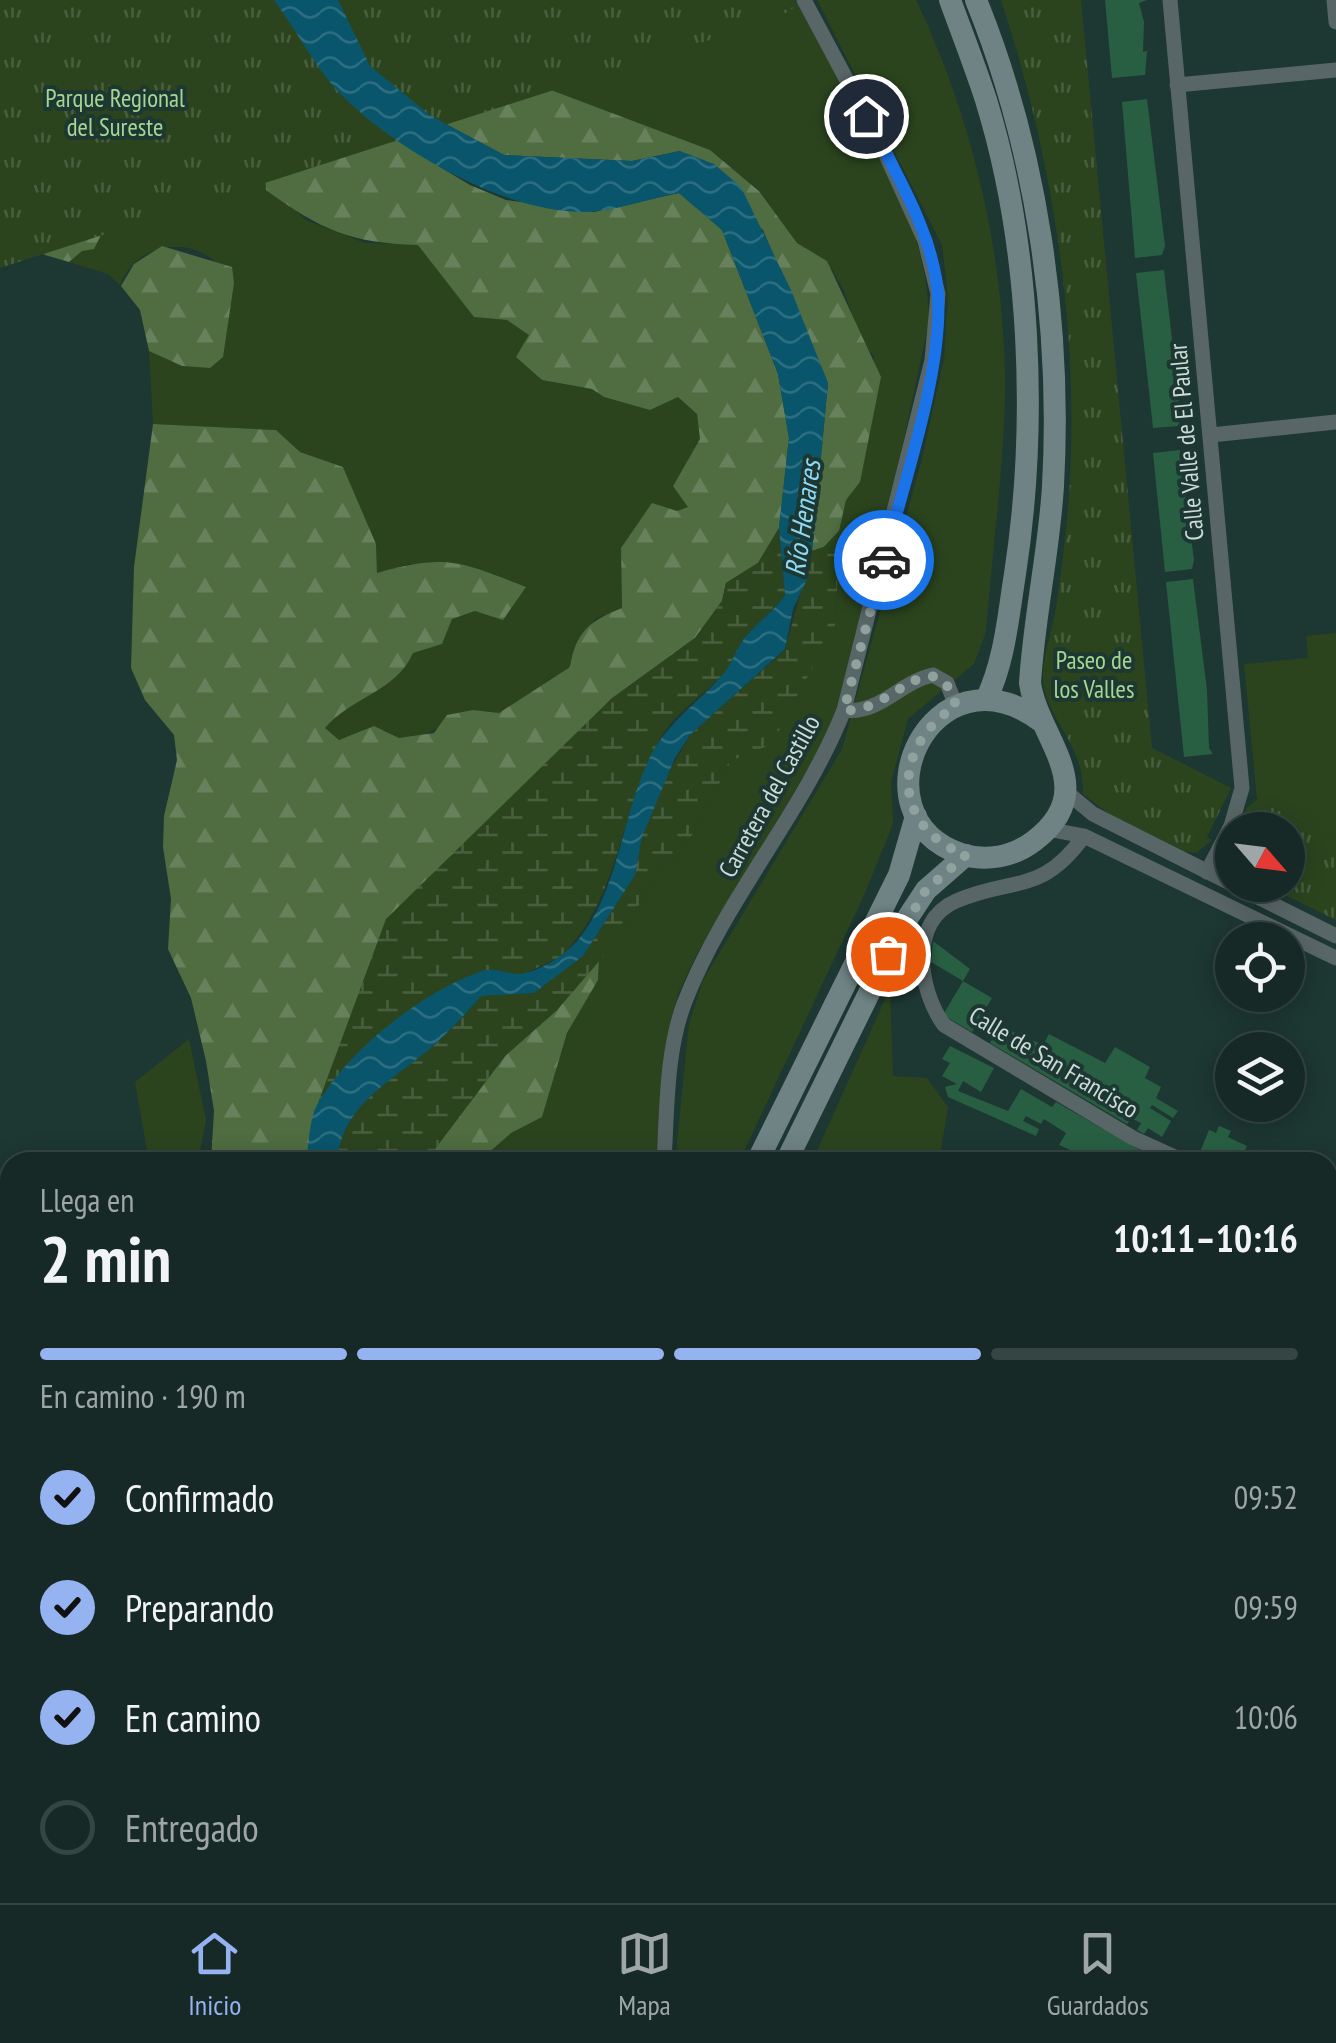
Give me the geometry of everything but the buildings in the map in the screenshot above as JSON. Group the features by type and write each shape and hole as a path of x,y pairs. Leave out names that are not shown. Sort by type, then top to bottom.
{"main road":[{"path":"950,0 987,103 1010,210 1028,385 1027,463 1018,557 1002,657 986,700"},
{"path":"976,0 999,60 1028,170 1055,387 1053,488 1030,683 1042,722 1056,742 1064,765 1064,790 1047,829 1010,854 966,855 937,841 916,816 908,791 908,765 917,740 934,720 956,706 986,700 1016,706 1042,722"},
{"path":"762,1152 900,875 916,816"},
{"path":"791,1152 902,928 926,890 966,855"}],"street":[{"name":"Carretera del Castillo","path":"665,1152 669,1084 682,1008 710,947 823,760 844,710 932,360 938,294 925,242 804,0"},
{"name":"Calle Valle de El Paular","path":"1170,0 1242,788 1231,826 1207,872"},
{"path":"1334,0 1336,22"},
{"path":"1177,84 1336,70"},
{"path":"1211,435 1336,422"},
{"path":"844,710 870,708 910,683 932,675 947,682 956,706"},
{"path":"1064,790 1086,809 1215,876"},
{"path":"1047,829 1084,836 1336,958"},
{"name":"Calle de San Francisco","path":"1084,836 1066,860 1049,872 1020,886 952,902 936,916 925,934 922,961 934,1013 944,1025 1118,1129 1165,1152"},
{"path":"1267,902 1336,936"}],"green space":[{"path":"0,0 274,0 435,164 470,185 506,200 594,212 679,193 722,230 778,374 789,438 779,528 758,563 726,583 722,601 695,638 611,699 317,1106 308,1152 212,1152 214,1111 206,1061 191,998 168,949 171,899 163,847 164,816 177,760 174,735 145,700 131,668 134,567 153,424 276,430 300,452 343,467 376,544 377,573 421,563 453,563 526,587 503,620 475,611 452,619 442,644 413,653 396,677 325,728 339,740 374,726 399,738 434,733 447,715 473,710 499,713 570,667 576,645 586,629 622,608 621,548 652,503 677,511 688,507 673,486 700,439 697,414 678,397 650,410 604,397 592,389 542,380 516,357 529,335 507,320 474,317 418,245 355,237 303,215 266,190 264,156 112,213 94,249 82,251 69,262 45,255 6,223"},
{"name":"Parque Regional del Sureste","path":"0,0 795,0 798,5 778,18 0,268"},
{"path":"577,0 795,0 883,157 917,243 926,285 928,326 890,505 838,704 820,749 698,952 678,994 665,1061 657,1152 489,1152 511,1133 542,1117 567,1033 598,980 599,959 621,936 658,872 684,850 731,761 750,752 836,623 839,531 845,500 860,482 874,356 862,343 843,289 827,261 797,243 759,190 710,150 551,90"},
{"path":"817,0 916,0 969,138 999,284 1005,382 1001,475 986,632 974,664 908,719 891,782 893,824 865,893 744,1152 676,1152 689,1024 703,980 842,749 922,459 944,358 948,296 942,245"},
{"name":"Paseo de los Valles","path":"1001,0 1081,0 1152,748 1231,788 1219,812 1215,812 1207,837 1212,840 1196,853 1184,851 1108,813 1083,794 1078,760 1045,690 1044,667 1068,510 1071,382 1060,252 1020,61"},
{"path":"551,90 710,150 759,191 797,243 827,261 881,377 860,482 846,500 839,531 824,547 812,551 828,383 763,230 680,151 632,161 504,155 431,116"},
{"path":"52,136 226,145 306,220 365,243 418,244 474,317 507,320 530,335 541,380 592,389 604,397 650,410 678,397 697,414 700,439 673,485 689,507 677,511 652,504 621,548 622,608 595,619 571,666 499,713 473,710 420,737 399,739 384,730 338,740 324,728 396,677 413,653 442,644 452,619 475,611 410,564 377,573 376,544 343,467 300,452 276,430 153,424 149,351 182,366 210,368 234,283 212,259 186,248 159,249 147,254 127,272 120,285 108,274 69,262 82,251"},
{"path":"162,246 232,267 234,283 223,357 210,368 182,366 149,351 140,310 121,286 134,264"},
{"path":"779,528 785,595 745,637 725,672 665,731 638,788 597,907 581,933 560,957 362,1050 317,1106 386,919 611,699 695,638 722,601 726,583 758,563"},
{"path":"839,531 836,623 772,744 731,761 684,850 658,872 621,936 557,1010 505,1056 433,1152 340,1152 347,1127 368,1098 441,1039 481,996 534,993 583,956 635,875 642,837 659,790 690,735 785,650 812,551 824,547"},
{"path":"1336,633 1336,839 1305,824 1305,812 1281,812 1257,800 1244,664 1308,658 1306,636"},
{"path":"1257,800 1281,812 1245,812"},
{"path":"1305,824 1336,839 1336,920 1299,902 1305,902"},
{"path":"599,959 598,980 567,1033 542,1117 511,1133 489,1152 433,1152 505,1056 557,1010"},
{"path":"890,988 893,1076 927,1078 948,1107 941,1152 816,1152"},
{"path":"189,1039 206,1120 200,1152 147,1152 135,1082"}],"water":[{"name":"Río Henares","path":"274,0 338,0 370,66 431,116 504,155 632,161 680,151 714,164 741,187 791,290 828,383 812,551 806,566 809,575 793,609 785,649 690,735 675,758 642,837 635,875 583,956 534,993 481,996 441,1039 368,1098 347,1127 340,1152 308,1152 318,1103 349,1062 390,1024 459,980 487,970 519,974 543,966 573,946 592,920 603,899 641,779 657,744 725,672 745,637 785,595 779,528 789,438 778,374 722,230 679,193 607,210 564,211 492,192 387,134 327,78"}],"way so far":[{"path":"884,560 844,710 870,708 926,676 939,676 947,682 956,706 934,720 917,740 908,765 908,791 916,816 926,830 951,850 966,855 926,890 888,954"}],"route":[{"path":"866,116 925,242 938,294 932,360 884,560"}]}
